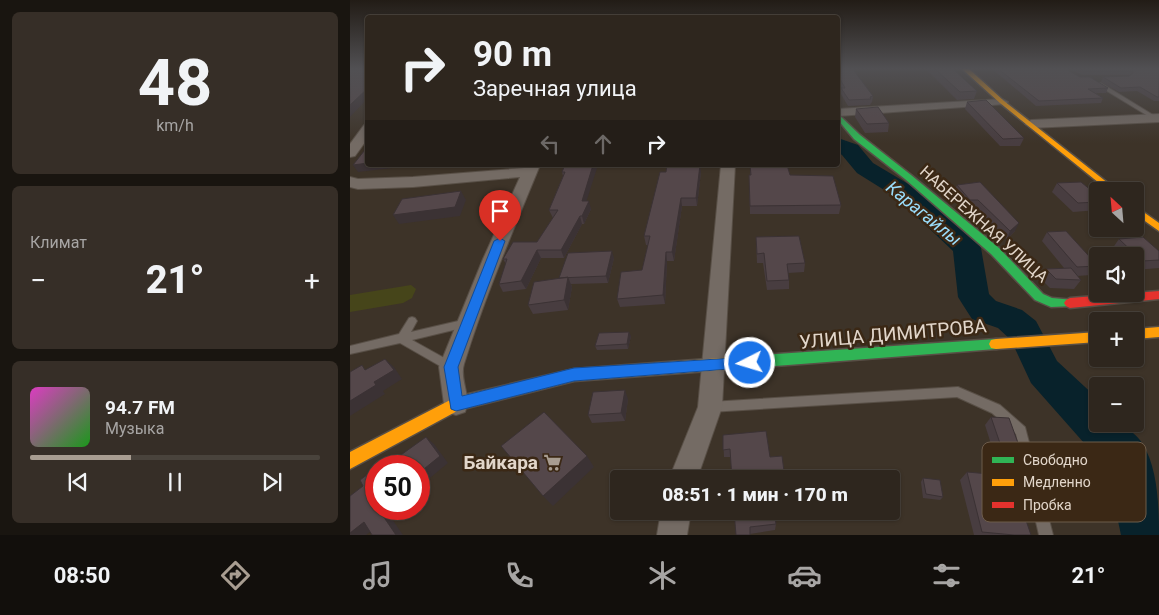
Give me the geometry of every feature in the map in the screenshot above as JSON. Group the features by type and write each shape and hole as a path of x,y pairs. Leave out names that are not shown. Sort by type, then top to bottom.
{"main road":[{"path":"992,93 1103,182"},
{"name":"НАБЕРЕЖНАЯ УЛИЦА","path":"840,116 857,137 908,177 994,251 1040,297 1051,302 1070,302 1159,295"},
{"path":"1144,216 1159,228"},
{"path":"1144,333 1159,332"},
{"name":"УЛИЦА ДИМИТРОВА","path":"350,461 456,404 574,374 712,366 1089,338"}],"street":[{"path":"840,114 1002,102"},
{"path":"1031,124 1157,118"},
{"path":"350,154 365,132"},
{"path":"686,470 710,407 728,167"},
{"path":"350,182 358,184 413,182 531,169 492,259 451,367 456,404"},
{"path":"672,535 674,520"}],"lane":[{"path":"1114,93 1157,118"},
{"path":"402,339 412,321"},
{"path":"350,350 467,323"},
{"path":"402,339 451,367"},
{"path":"710,407 958,392 996,409 1021,431 1024,442"},
{"path":"1043,522 1046,535"}],"shaded area":[{"path":"411,285 416,289 412,298 403,303 350,312 350,295"}],"building":[{"path":"350,93 363,93 350,105"},
{"path":"844,93 871,93 873,96 870,97 871,99 849,100"},
{"path":"1029,93 1095,93 1103,98 1039,101"},
{"path":"1150,93 1159,93 1159,97"},
{"path":"986,100 1024,138 1003,139 967,102"},
{"path":"878,107 889,123 867,124 856,109"},
{"path":"365,150 365,163 353,165"},
{"path":"564,167 592,167 582,201 589,201 582,216 580,216 561,250 537,250 521,281 499,284 507,259 503,259 513,242 537,242 558,210 549,210 565,172 562,172"},
{"path":"667,167 700,167 696,198 681,198 672,252 666,252 663,295 617,299 621,272 642,270 650,236 644,236 660,172 666,172"},
{"path":"750,167 788,167 790,175 833,176 841,205 750,206 749,175 751,175"},
{"path":"980,182 1019,223 1010,231 978,200 970,200 957,185"},
{"path":"1081,182 1089,189 1089,202 1078,203 1057,183"},
{"path":"461,191 455,207 393,215 402,199"},
{"path":"1066,231 1089,256 1089,266 1077,267 1047,232"},
{"path":"799,236 805,263 787,264 789,280 767,281 764,253 757,254 756,237"},
{"path":"1144,238 1159,251 1159,260 1144,261 1144,247 1127,247 1119,239"},
{"path":"612,251 606,276 559,278 568,253"},
{"path":"1071,268 1081,280 1056,279 1046,269"},
{"path":"568,277 564,300 528,305 534,282"},
{"path":"629,332 627,344 595,346 599,333"},
{"path":"385,359 394,370 374,382 376,385 350,401 350,372 362,365 365,370"},
{"path":"625,390 621,413 588,415 593,392"},
{"name":"Байкара","path":"544,412 587,456 543,496 501,446"},
{"path":"991,417 1009,418 1018,442 1000,442"},
{"path":"766,431 770,457 782,456 784,470 731,470 730,449 723,450 723,435"},
{"path":"426,437 440,456 430,464 430,455 401,455"},
{"path":"967,472 982,473 982,522 1027,522 1031,535 982,532"},
{"path":"365,476 365,520 386,520 396,535 372,535 364,522 350,533 350,496 363,486 360,480"},
{"path":"923,478 940,480 943,497 926,494"},
{"path":"735,520 775,520 776,524 750,527 750,535 736,535"}],"waterway":[{"name":"Карагайлы","path":"840,145 850,150 865,168 906,193 967,248 974,297 984,310 1010,319 1024,331 1044,372 1112,442"},
{"name":"Карагайлы","path":"1142,522 1145,535"}],"traffic: fast":[{"path":"840,118 857,137 908,177 995,251 1039,297 1051,302 1070,303"},
{"path":"762,361 996,344"}],"traffic: slow":[{"path":"992,93 1103,182"},
{"path":"1144,216 1159,228"},
{"path":"1144,333 1159,332"},
{"path":"996,344 1089,338"},
{"path":"350,461 456,404 574,375 762,361"}],"traffic: jam":[{"path":"1070,303 1159,295"}],"place":[{"name":"Байкара","path":"552,462"}],"route":[{"path":"500,241 451,367 456,404 574,374 750,363"}]}
